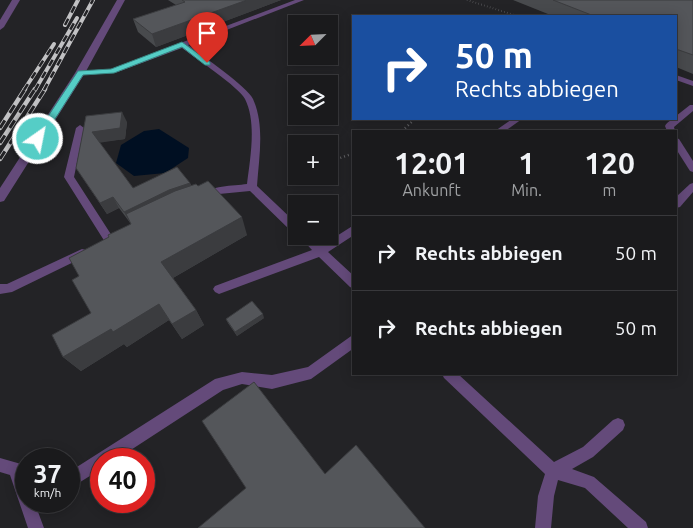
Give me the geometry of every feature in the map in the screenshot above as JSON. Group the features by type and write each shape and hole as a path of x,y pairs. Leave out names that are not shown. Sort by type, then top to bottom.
{"street":[{"path":"0,27 3,18 16,0"},
{"path":"0,198 80,73 122,0"}],"lane":[{"path":"80,73 112,71 301,0"},
{"path":"182,45 232,82 249,98 257,129 252,187"},
{"path":"677,77 693,84"},
{"path":"677,120 693,107"},
{"path":"502,130 516,120"},
{"path":"671,130 669,126 677,120"},
{"path":"0,289 8,289 105,242 69,177 80,128"},
{"path":"677,143 693,169"},
{"path":"677,203 693,186"},
{"path":"194,200 218,192 252,187"},
{"path":"252,187 288,221"},
{"path":"219,289 320,252 352,230"},
{"path":"313,245 352,282"},
{"path":"119,448 220,384 242,378 272,382 311,373 352,342"},
{"path":"450,375 553,471 589,482 640,528"},
{"path":"543,528 546,496 553,471 588,452 618,425"},
{"path":"0,465 15,469"},
{"path":"32,513 36,528"}],"path":[{"path":"467,0 514,15"},
{"path":"403,130 415,120"},
{"path":"338,159 352,154"}],"water":[{"path":"159,129 189,148 188,158 165,173 134,176 116,163 121,145 144,131"}],"building":[{"path":"182,0 247,0 152,34 133,19 185,2"},
{"path":"553,0 693,0 693,55 677,49 677,15 591,15"},
{"path":"122,112 120,128 92,132 133,188 177,167 190,183 169,190 124,212 113,197 100,203 76,168 86,116"},
{"path":"208,181 242,217 161,262 196,310 172,324 159,304 113,332 111,329 63,357 52,335 91,313 72,280 79,276 69,258 131,224 126,214 175,191 196,184 198,186"},
{"path":"252,301 263,314 235,332 226,319"},
{"path":"254,382 325,474 356,445 425,528 198,528 246,488 202,421"}],"railway":[{"path":"65,25 78,0"},
{"path":"44,90 93,0"},
{"path":"35,90 77,18"},
{"path":"24,90 54,44"},
{"path":"0,128 25,89"},
{"path":"0,143 35,89"},
{"path":"0,159 45,89"}],"route":[{"path":"38,139 80,73 112,71 182,45 207,63"}]}
